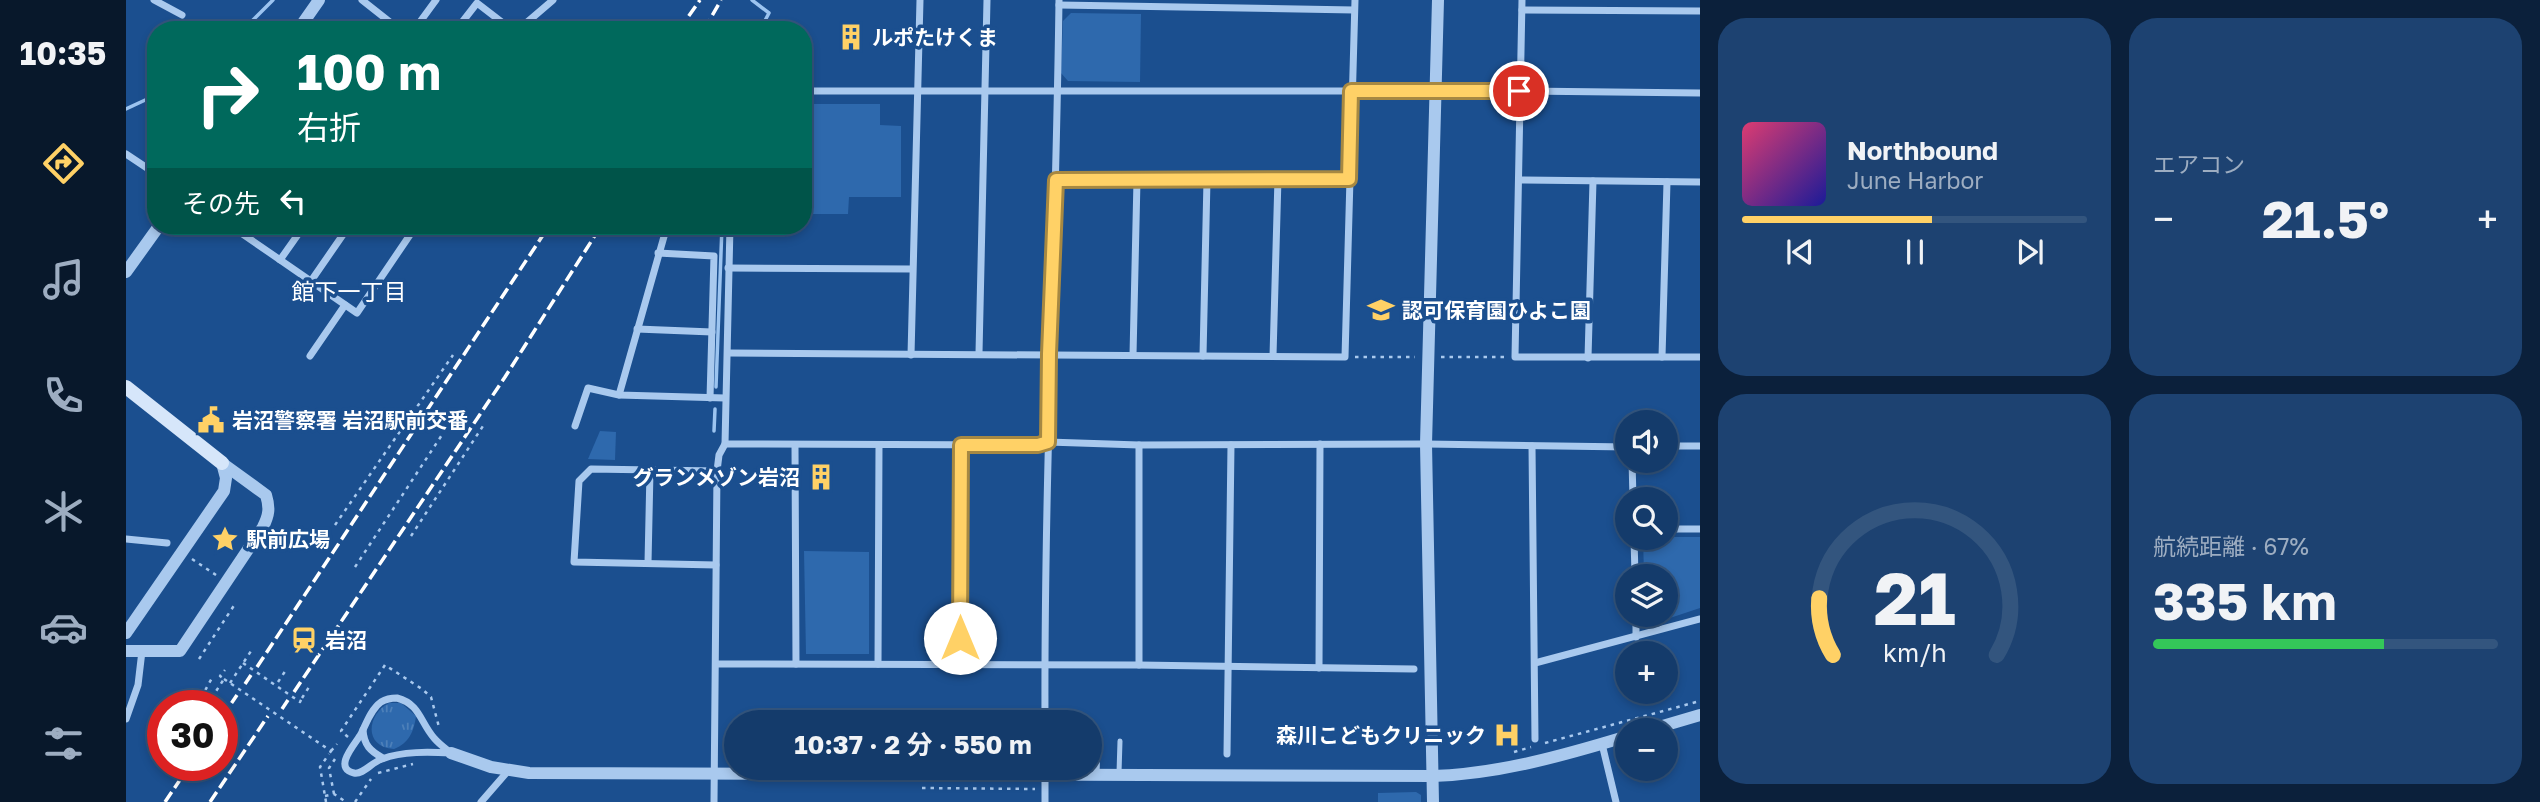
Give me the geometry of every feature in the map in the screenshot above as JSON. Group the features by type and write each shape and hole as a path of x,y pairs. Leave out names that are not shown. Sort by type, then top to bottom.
{"main road":[{"path":"126,387 222,463"}],"street":[{"path":"154,0 182,15"},
{"path":"304,21 319,0"},
{"path":"362,0 389,21"},
{"path":"421,21 436,0"},
{"path":"528,21 553,0"},
{"path":"911,355 919,0"},
{"path":"979,353 987,0"},
{"path":"728,353 1345,357 1354,0"},
{"path":"1433,802 1426,444 1437,0"},
{"path":"1522,0 1515,357 1700,358"},
{"path":"1596,0 1596,9"},
{"path":"1670,0 1670,10"},
{"path":"463,21 478,2 501,21"},
{"path":"1045,710 1049,354 1059,3 1283,4 1354,10"},
{"path":"1522,10 1700,11"},
{"path":"812,91 1700,93"},
{"path":"126,154 147,168"},
{"path":"1273,356 1278,178"},
{"path":"1056,180 1349,179"},
{"path":"1133,355 1138,180"},
{"path":"1203,356 1208,180"},
{"path":"1518,180 1700,182"},
{"path":"1588,358 1593,181"},
{"path":"1662,357 1667,182"},
{"path":"126,272 153,235"},
{"path":"244,235 357,313 410,235"},
{"path":"280,260 298,235"},
{"path":"311,281 343,235"},
{"path":"619,395 664,235"},
{"path":"714,802 718,471 719,454 726,444 730,235"},
{"path":"659,253 714,256 710,398"},
{"path":"728,268 912,269"},
{"path":"310,356 345,305"},
{"path":"638,329 712,332"},
{"path":"575,426 588,388 619,395 725,398"},
{"path":"726,444 879,446 1038,445 1048,442 1139,445 1426,444 1615,447"},
{"path":"1319,668 1320,444"},
{"path":"960,665 961,445"},
{"path":"1139,445 1139,665"},
{"path":"1227,754 1231,445"},
{"path":"795,446 796,664"},
{"path":"878,664 879,446"},
{"path":"1532,446 1535,739"},
{"path":"1678,446 1700,446"},
{"path":"126,633 224,491 226,478 222,463"},
{"path":"126,651 180,650 263,527 269,515 269,504 265,495 222,463"},
{"path":"716,565 574,562 579,481 591,469 718,471"},
{"path":"648,563 650,471"},
{"path":"1678,529 1700,529"},
{"path":"126,539 167,543"},
{"path":"1535,663 1700,619"},
{"path":"1636,627 1636,638"},
{"path":"126,719 138,685 142,651"},
{"path":"717,664 1414,669"},
{"path":"451,753 435,740 417,710 408,701 397,698 379,703 346,756 345,765 347,770 355,774 362,773 383,758 415,753 451,753 508,771 724,774"},
{"path":"1678,721 1700,715"},
{"path":"363,730 364,742 383,758"},
{"path":"1102,776 1433,776 1485,772 1615,740"},
{"path":"1602,744 1616,802"},
{"path":"481,802 508,771"},
{"path":"1045,780 1045,802"}],"lane":[{"path":"1119,776 1120,741"}],"path":[{"path":"335,525 453,355"},
{"path":"1345,357 1419,357"},
{"path":"1438,358 1515,357"},
{"path":"355,567 459,409"},
{"path":"411,536 483,426"},
{"path":"182,553 227,582"},
{"path":"199,659 235,604"},
{"path":"230,683 253,648"},
{"path":"244,662 300,702 309,687"},
{"path":"349,737 341,731 385,665 431,697 441,733"},
{"path":"225,670 220,676 330,753"},
{"path":"278,682 286,670"},
{"path":"205,690 212,678"},
{"path":"218,690 224,679"},
{"path":"1513,752 1700,701"},
{"path":"334,794 327,800 320,767 337,744"},
{"path":"336,758 329,768 334,794 346,802"}],"green space":[{"path":"1071,13 1141,14 1140,82 1068,81 1061,73 1063,21"},
{"path":"812,104 880,104 880,125 901,126 901,197 849,197 848,214 812,214"},
{"path":"600,431 616,432 615,460 588,459"},
{"path":"1678,537 1700,537 1700,608 1678,615 1678,564 1644,564 1643,550 1678,550"},
{"path":"804,551 869,552 869,654 806,654"},
{"path":"389,703 401,703 416,716 410,736 394,749 377,743 372,729 376,715"},
{"path":"1416,792 1421,795 1421,802 1378,802 1378,793"}],"waterway":[{"path":"252,21 273,0"},
{"path":"752,0 769,13 765,21"},
{"path":"126,109 147,99"},
{"path":"716,387 722,235"},
{"path":"714,431 715,409"}],"railway":[{"path":"685,21 700,0"},
{"path":"709,21 721,0"},
{"path":"257,667 543,235"},
{"path":"294,692 505,377 595,235"},
{"path":"245,684 251,675"},
{"path":"282,709 288,700"},
{"path":"210,802 268,716"},
{"path":"165,802 179,781"}],"place":[{"name":"ルポたけくま","path":"851,37"},
{"name":"認可保育園ひよこ園","path":"1381,310"},
{"name":"岩沼警察署 岩沼駅前交番","path":"211,420"},
{"name":"グランメゾン岩沼","path":"821,477"},
{"name":"駅前広場","path":"225,539"},
{"name":"岩沼","path":"304,640"},
{"name":"森川こどもクリニック","path":"1507,735"}],"district":[{"name":"館下一丁目","path":"349,291"}],"route":[{"path":"960,638 961,445 1038,445 1048,442 1056,180 1349,179 1351,91 1519,91"}]}
